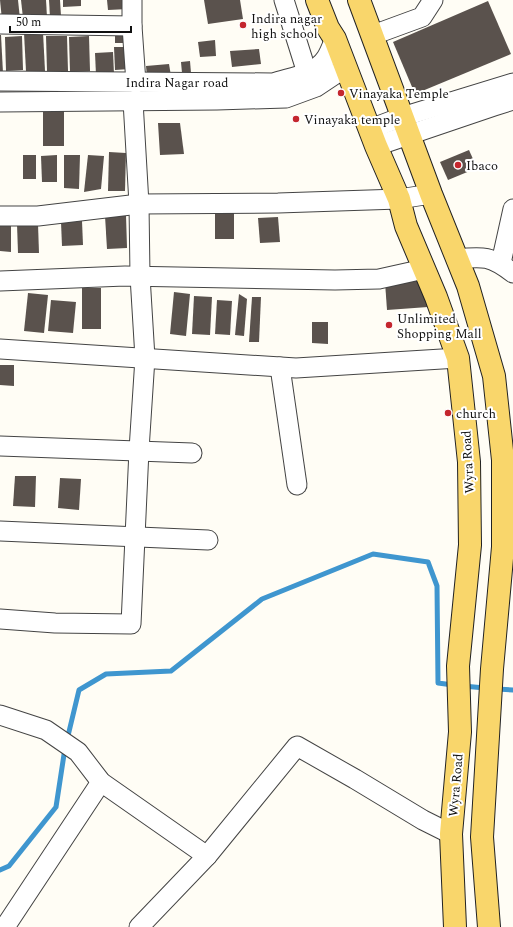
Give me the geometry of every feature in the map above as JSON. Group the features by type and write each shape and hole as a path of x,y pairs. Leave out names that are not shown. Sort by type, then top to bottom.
{"main road":[{"name":"Wyra Road","path":"316,0 328,28 335,39 373,138 399,199 406,226 458,358 469,462 470,545 458,666 460,732 452,834 455,927"},
{"path":"359,0 430,194 468,286 494,376 503,460 503,546 492,669 482,837 489,927"}],"street":[{"path":"132,0 132,26 136,83"},
{"path":"284,0 308,73"},
{"path":"373,36 422,17 433,0"},
{"path":"0,24 132,26"},
{"name":"Indira Nagar road","path":"0,81 273,83 308,73 318,67 326,58 335,39"},
{"name":"Indira Nagar road","path":"0,102 286,98 316,87 346,67"},
{"path":"373,138 513,83"},
{"path":"405,126 494,106 513,100"},
{"path":"0,619 55,623 131,624 145,358 140,276 139,204 132,101"},
{"path":"0,216 38,216 139,204 278,203 399,199 430,194"},
{"path":"456,259 473,257 488,258 507,268 513,209"},
{"path":"0,281 140,276 335,280 379,278 424,269"},
{"path":"0,349 280,368 458,358"},
{"path":"280,368 297,485"},
{"path":"0,446 192,453"},
{"path":"0,530 208,540"},
{"path":"0,714 46,730 78,752 101,782 207,856"},
{"path":"139,927 207,856 297,746 423,820 452,834"},
{"path":"5,927 101,782"}],"building":[{"path":"0,0 18,0 20,19 2,20"},
{"path":"21,0 46,0 47,17 23,18"},
{"path":"49,0 60,0 61,16 50,17"},
{"path":"63,0 81,0 81,6 63,7"},
{"path":"107,0 128,0 128,9 108,10"},
{"path":"204,0 240,0 243,19 208,24"},
{"path":"488,1 511,54 415,94 393,42"},
{"path":"43,32 45,71 26,71 24,33"},
{"path":"1,35 3,73 0,73"},
{"path":"128,35 128,43 115,43 115,36"},
{"path":"22,36 23,70 6,71 5,37"},
{"path":"46,36 67,36 68,71 47,71"},
{"path":"89,36 90,71 70,72 69,37"},
{"path":"215,40 216,56 200,57 198,42"},
{"path":"114,47 129,47 130,69 115,70"},
{"path":"259,49 261,64 232,67 230,51"},
{"path":"113,52 114,74 96,75 95,53"},
{"path":"190,61 191,73 182,73 181,62"},
{"path":"169,64 171,76 147,77 146,66"},
{"path":"43,105 64,105 64,146 43,146"},
{"path":"158,123 180,123 184,154 160,155"},
{"path":"469,150 477,168 448,180 440,162"},
{"path":"109,152 126,153 125,191 108,191"},
{"path":"23,155 36,155 36,179 23,179"},
{"path":"57,155 57,182 42,182 41,156"},
{"path":"64,155 80,155 79,189 64,188"},
{"path":"88,155 104,156 101,189 84,192"},
{"path":"215,211 234,211 234,239 215,239"},
{"path":"105,216 126,216 127,248 107,249"},
{"path":"278,217 280,242 260,243 258,218"},
{"path":"82,221 83,245 62,246 61,222"},
{"path":"17,224 38,224 39,253 18,253"},
{"path":"0,225 11,225 11,252 0,251"},
{"path":"425,279 428,307 387,310 385,282"},
{"path":"82,288 101,288 101,329 82,329"},
{"path":"174,292 190,294 186,336 170,334"},
{"path":"28,293 48,295 44,333 24,331"},
{"path":"239,294 247,299 244,336 235,335"},
{"path":"194,296 212,297 210,335 192,334"},
{"path":"252,297 261,297 259,342 249,342"},
{"path":"51,300 76,302 73,333 48,331"},
{"path":"217,300 232,301 230,335 215,334"},
{"path":"312,322 328,322 328,344 312,343"},
{"path":"0,365 14,365 14,386 0,385"},
{"path":"15,476 36,476 35,507 13,506"},
{"path":"60,478 81,479 79,510 58,508"}],"waterway":[{"path":"67,740 79,690 106,674 171,671 262,599 373,554 428,562 437,586 438,683 453,685"},
{"path":"463,686 485,688"},
{"path":"497,689 513,690"},
{"path":"0,870 9,866 56,807 65,748"}],"place":[{"name":"Indira nagar high school","path":"243,25"},
{"name":"Vinayaka Temple","path":"341,93"},
{"name":"Vinayaka temple","path":"296,119"},
{"name":"Ibaco","path":"458,165"},
{"name":"Unlimited Shopping Mall","path":"389,325"},
{"name":"church","path":"448,413"}]}
